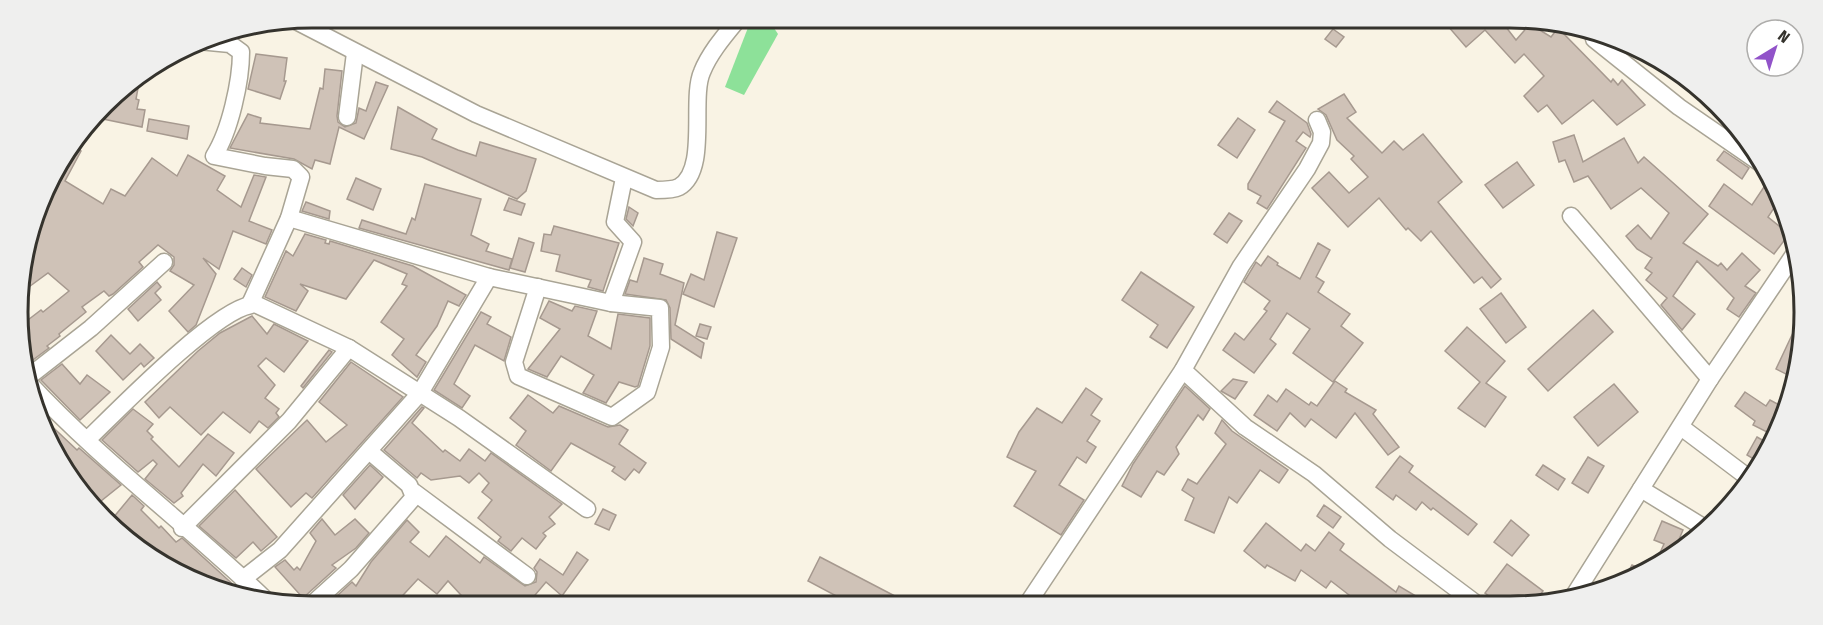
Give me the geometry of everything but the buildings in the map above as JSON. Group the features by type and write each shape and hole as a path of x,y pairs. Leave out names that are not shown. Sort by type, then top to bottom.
{"street":[{"path":"309,28 476,114 656,190 680,186 692,174 700,117 698,89 702,72 732,28"},
{"path":"87,440 193,342 227,314 251,304 289,218 300,186 301,177 297,171 214,156 222,143 241,64 241,52 230,44 223,43"},
{"path":"1599,43 1679,107 1745,153"},
{"path":"347,117 355,53"},
{"path":"1033,596 1183,370 1241,266 1307,169 1321,143 1322,132 1317,120"},
{"path":"611,303 633,242 615,222 624,178"},
{"path":"1570,216 1710,380"},
{"path":"289,218 489,278 538,287 611,303 660,308 661,347 647,392 612,417 518,376 514,362 538,287"},
{"path":"35,373 91,328 164,262"},
{"path":"1579,588 1710,380 1790,262"},
{"path":"243,579 280,550 420,393 489,278"},
{"path":"250,302 349,348 420,393 587,509"},
{"path":"182,528 289,421 349,348"},
{"path":"1183,370 1245,427 1314,474 1390,539 1466,596"},
{"path":"40,394 182,528 256,591"},
{"path":"1681,427 1744,474"},
{"path":"369,451 414,492 527,576"},
{"path":"1641,489 1699,525"},
{"path":"320,596 351,569 412,501 414,492"}],"shaded area":[{"path":"748,28 774,28 778,34 744,95 725,87"}]}
